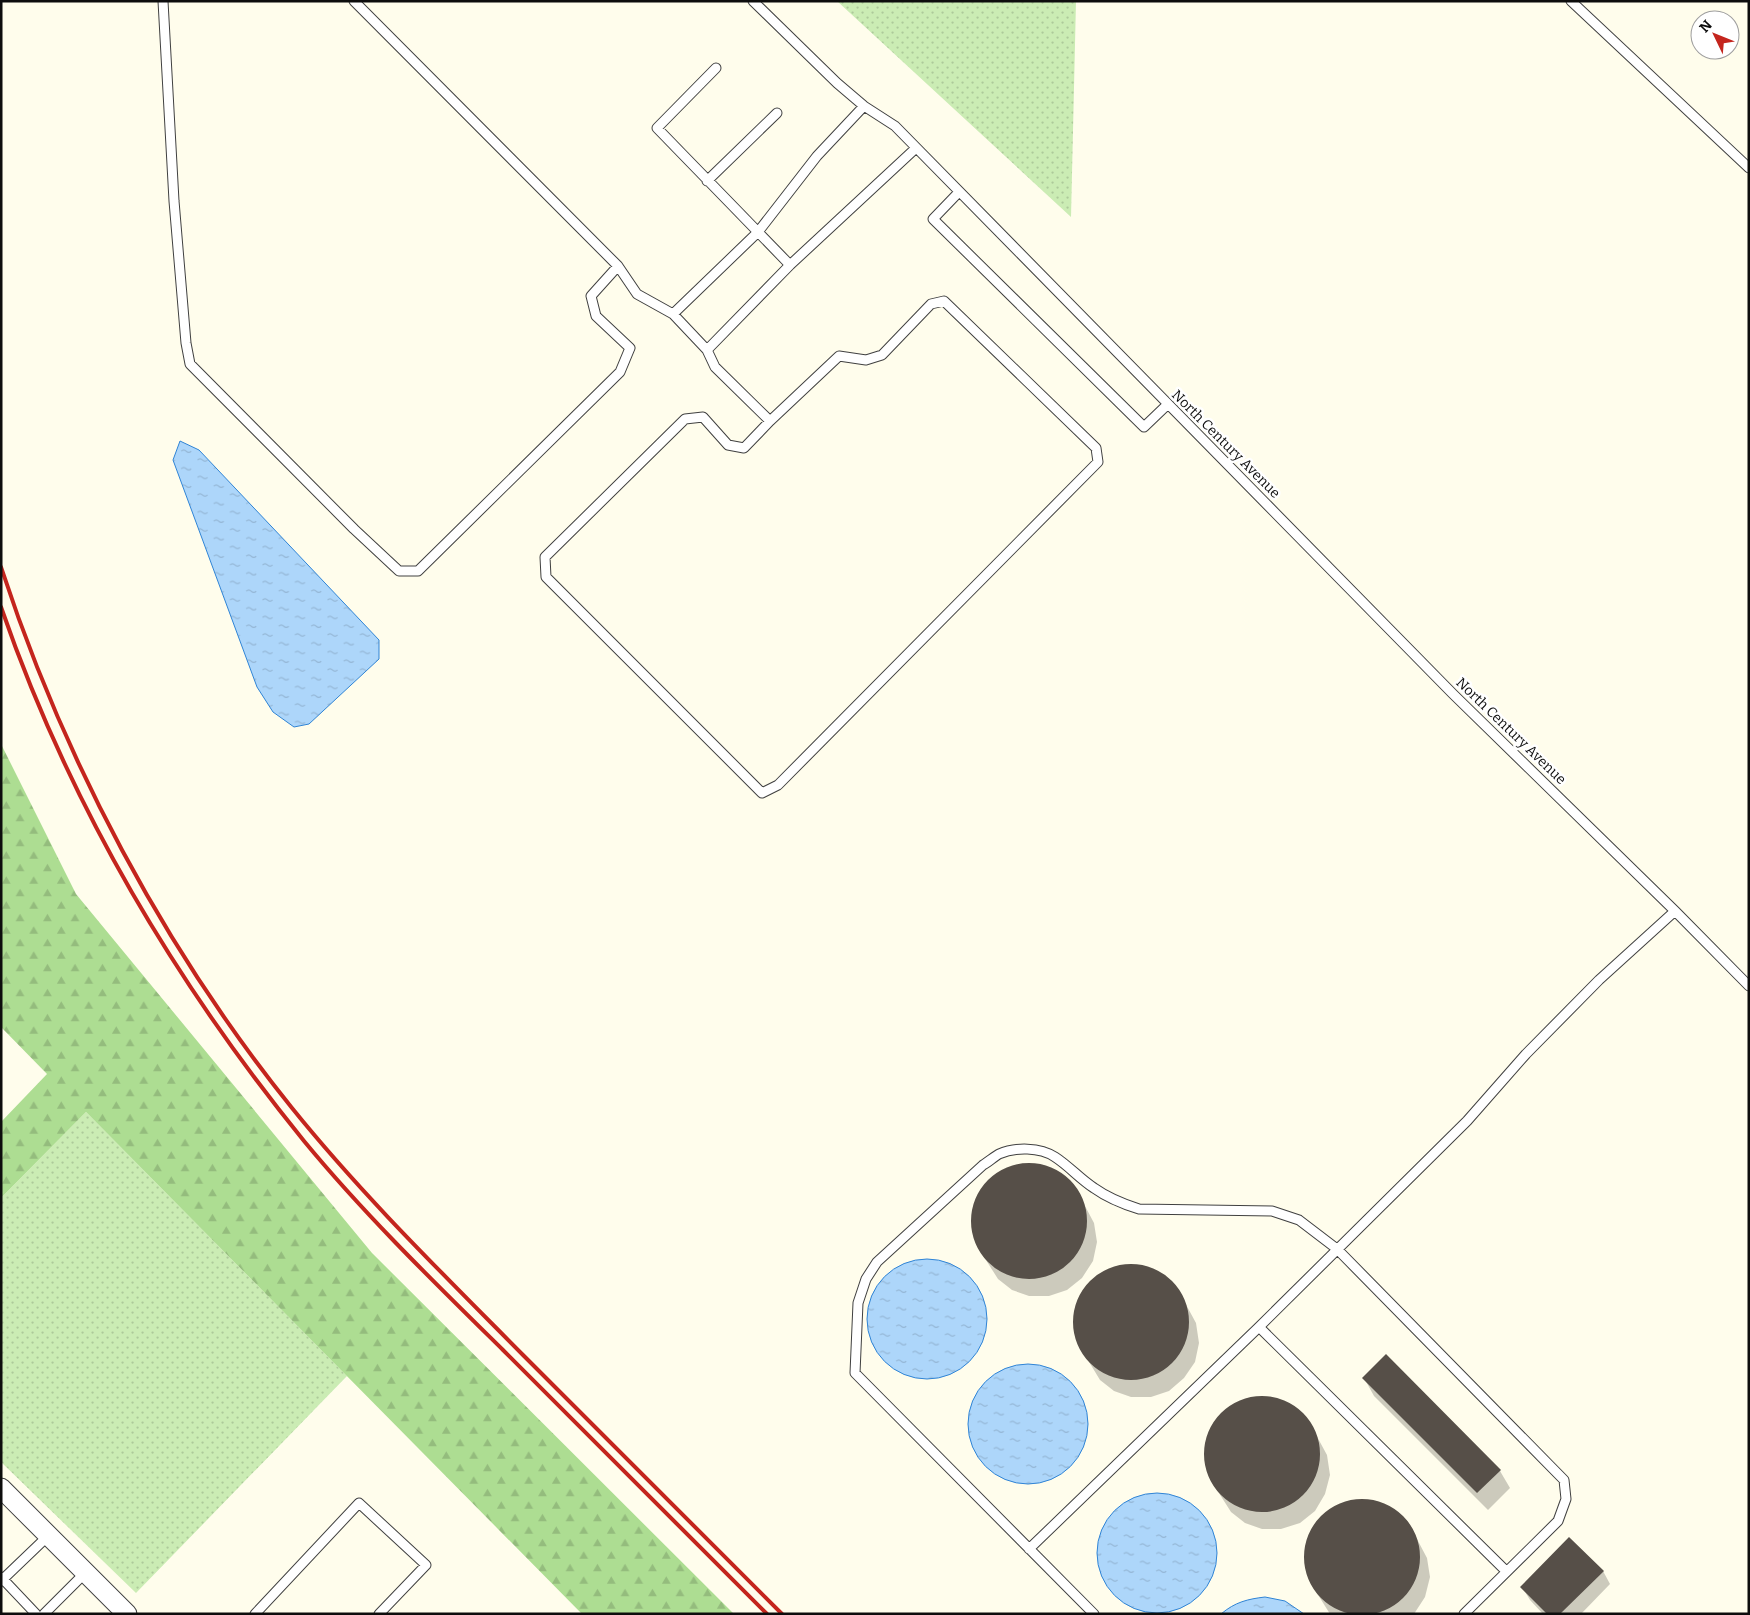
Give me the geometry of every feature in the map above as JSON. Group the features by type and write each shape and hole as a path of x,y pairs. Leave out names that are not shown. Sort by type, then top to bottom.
{"street":[{"path":"1,1488 128,1614"}],"lane":[{"path":"163,1 174,201 186,343 190,364 354,529 399,571 418,571 620,372 630,348 596,316 591,296 618,266"},
{"path":"354,1 618,266 637,294 673,314 707,350 715,367 770,421"},
{"name":"North Century Avenue","path":"753,1 837,84 864,106 895,126 1453,694 1749,986"},
{"path":"1571,1 1749,168"},
{"path":"716,68 656,128 790,265"},
{"path":"673,314 758,232 817,156 864,106"},
{"path":"707,181 778,113"},
{"path":"707,350 790,265 916,148"},
{"path":"959,192 933,219 1144,427 1168,404"},
{"path":"944,301 1096,448 1098,462 778,785 762,793 546,577 545,557 685,419 703,417 728,445 744,448 770,421 839,356 866,360 882,355 931,304 944,301"},
{"path":"1030,1549 1260,1327 1467,1121 1526,1054 1599,980 1675,911"},
{"path":"1094,1614 854,1373 858,1303 866,1279 877,1262 983,1165 999,1154 1010,1150 1044,1152 1054,1156 1095,1189 1122,1204 1139,1209 1272,1211 1299,1220 1337,1249 1564,1480 1566,1499 1558,1521 1464,1614"},
{"path":"1260,1327 1506,1571"},
{"path":"254,1614 359,1503 426,1566 379,1614"},
{"path":"36,1614 2,1579 49,1535"},
{"path":"44,1614 86,1572"}],"green space":[{"path":"837,1 1076,1 1071,217"},
{"path":"1,744 76,894 372,1253 734,1614 582,1614 86,1112 1,1198 1,1122 47,1074 1,1027"},
{"path":"86,1112 347,1376 136,1593 1,1462 1,1198"}],"water":[{"path":"180,441 199,450 379,640 379,659 309,724 294,727 273,712 257,687 173,460"},
{"path":"927,1259 939,1260 950,1264 960,1269 969,1277 977,1286 982,1296 986,1307 986,1331 982,1342 977,1352 969,1361 960,1369 950,1374 939,1378 927,1379 915,1378 904,1374 894,1369 885,1361 877,1352 872,1342 868,1331 867,1319 868,1307 872,1296 877,1286 885,1277 894,1269 904,1264 915,1260"},
{"path":"1028,1364 1040,1365 1051,1369 1061,1374 1070,1382 1078,1391 1083,1401 1087,1412 1087,1436 1083,1447 1078,1457 1070,1466 1061,1474 1051,1479 1040,1483 1028,1484 1016,1483 1005,1479 995,1474 986,1466 978,1457 973,1447 969,1436 968,1424 969,1412 973,1401 978,1391 986,1382 995,1374 1005,1369 1016,1365"},
{"path":"1157,1493 1169,1494 1180,1498 1190,1503 1199,1511 1207,1520 1212,1530 1216,1541 1216,1565 1212,1576 1207,1586 1199,1595 1190,1603 1180,1608 1169,1612 1157,1613 1145,1612 1134,1608 1124,1603 1115,1595 1107,1586 1102,1576 1098,1565 1097,1553 1098,1541 1102,1530 1107,1520 1115,1511 1124,1503 1134,1498 1145,1494"},
{"path":"1265,1597 1285,1601 1304,1614 1221,1614 1242,1602"}],"building":[{"path":"1029,1163 1051,1168 1070,1180 1082,1199 1087,1221 1082,1243 1070,1262 1051,1274 1029,1279 1007,1274 988,1262 976,1243 971,1221 976,1199 988,1180 1007,1168"},
{"path":"1131,1264 1153,1269 1172,1281 1184,1300 1189,1322 1184,1344 1172,1363 1153,1375 1131,1380 1109,1375 1090,1363 1078,1344 1073,1322 1078,1300 1090,1281 1109,1269"},
{"path":"1386,1354 1501,1470 1477,1493 1362,1378"},
{"path":"1262,1396 1284,1400 1303,1413 1316,1432 1320,1454 1316,1476 1303,1495 1284,1508 1262,1512 1240,1508 1221,1495 1208,1476 1204,1454 1208,1432 1221,1413 1240,1400"},
{"path":"1362,1499 1384,1504 1403,1516 1415,1535 1420,1557 1415,1579 1403,1598 1384,1610 1362,1615 1340,1610 1321,1598 1309,1579 1304,1557 1309,1535 1321,1516 1340,1504"},
{"path":"1569,1537 1604,1571 1560,1614 1547,1614 1520,1587"}],"railway":[{"path":"1,567 26,639 55,711 87,781 122,850 160,918 201,984 245,1047 319,1141 404,1234 782,1614"},
{"path":"1,607 28,679 58,750 92,819 129,887 169,953 211,1017 256,1080 304,1141 376,1222 767,1614"}]}
